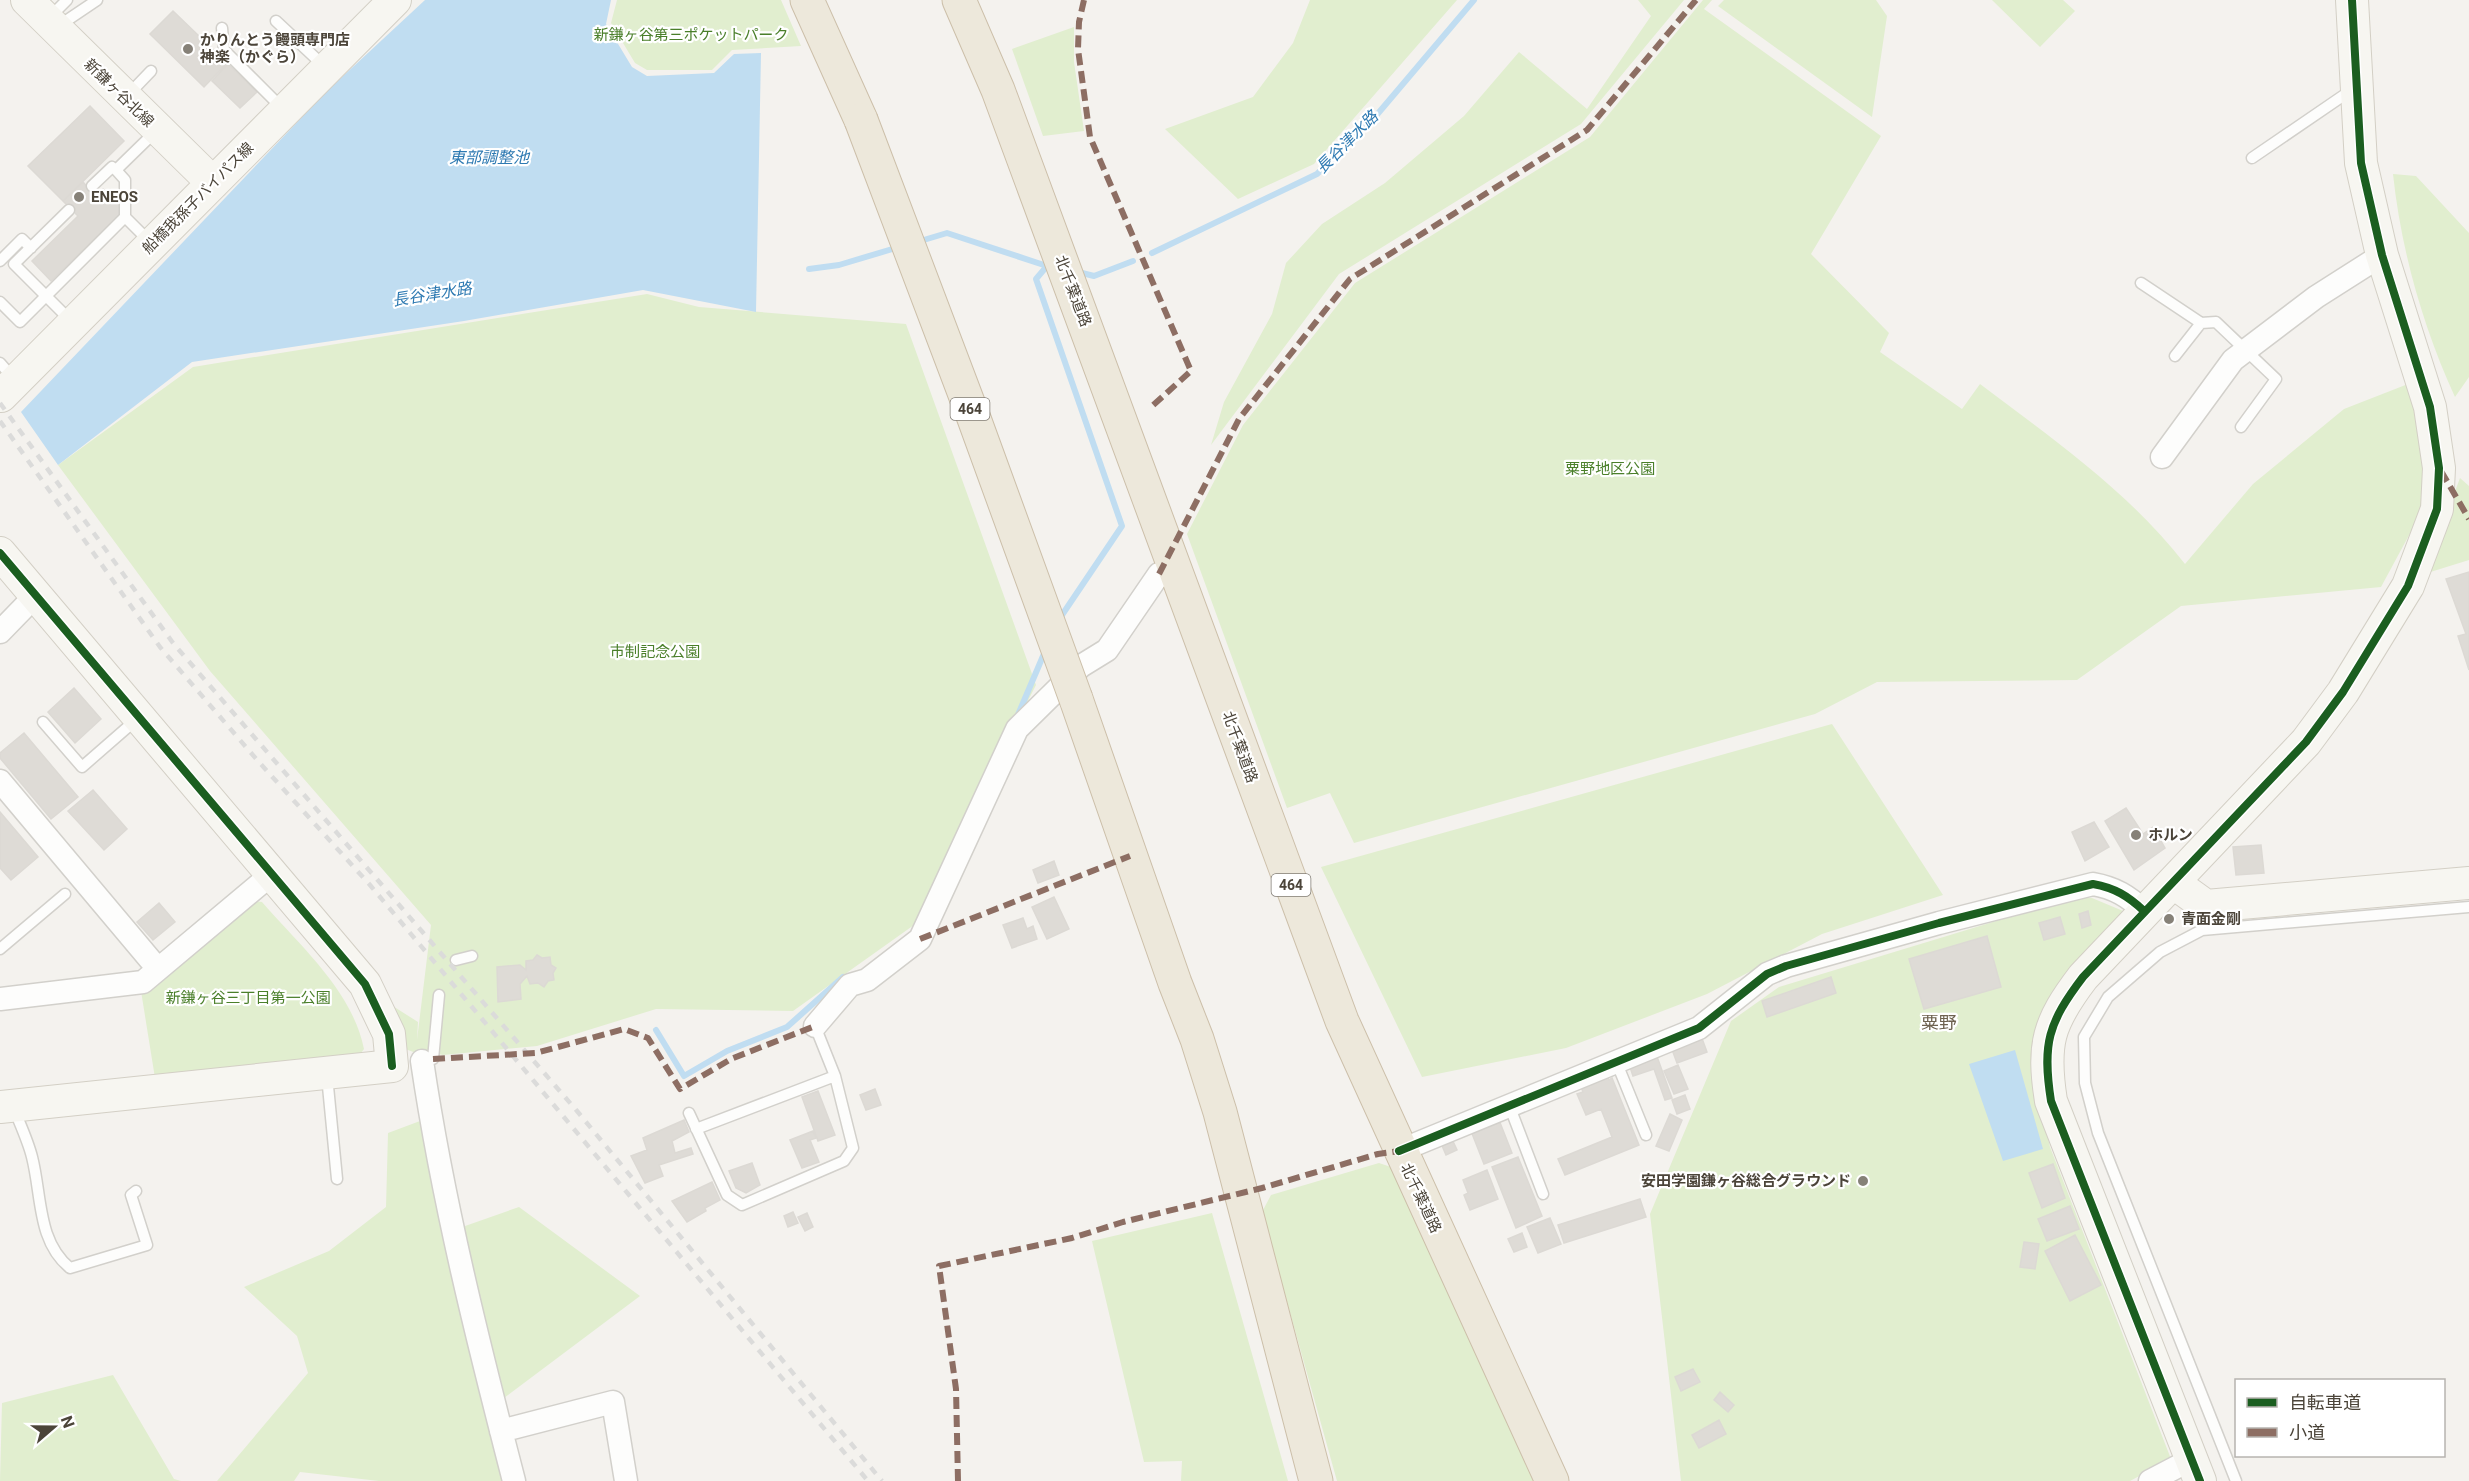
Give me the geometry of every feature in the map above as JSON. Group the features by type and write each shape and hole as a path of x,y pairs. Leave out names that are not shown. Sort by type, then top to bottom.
{"highway":[{"name":"464","path":"807,0 861,120 972,413 1076,699 1214,1091 1316,1481"},
{"name":"北千葉道路","path":"959,0 998,90 1342,1022 1399,1151 1552,1481"}],"street":[{"name":"船橋我孫子バイパス線","path":"6,380 73,324 395,0"},
{"path":"2150,1481 2196,1470 2051,1101 2047,1072 2047,1048 2053,1023 2064,1002 2083,977 2306,742 2343,692 2402,596 2425,545 2437,509 2439,468 2430,407 2382,255 2361,163 2352,0"},
{"name":"新鎌ヶ谷北線","path":"49,12 125,98 213,183"},
{"path":"2162,457 2233,360 2316,297 2382,255"},
{"path":"0,552 365,984 389,1034 416,1062 437,1164 514,1481"},
{"path":"815,1026 850,985 867,980 920,939 1017,729 1081,666 1107,650 1159,574"},
{"path":"0,632 36,595"},
{"path":"0,781 158,969"},
{"path":"0,999 143,982 273,873"},
{"path":"2174,883 2206,906 2469,883"},
{"path":"1399,1151 1699,1028 1767,974 1906,932 2093,884 2113,888 2131,899 2144,911"},
{"path":"7,1106 416,1062"},
{"path":"501,1431 613,1402 626,1481"}],"lane":[{"path":"49,12 97,0"},
{"path":"276,21 327,68"},
{"path":"222,28 224,50 284,110"},
{"path":"125,98 151,71"},
{"path":"2252,158 2356,87"},
{"path":"116,170 157,130"},
{"path":"92,186 112,167 116,170 125,180 125,217 152,244"},
{"path":"69,210 64,221 46,239 31,248 14,264 73,324"},
{"path":"0,302 20,322 72,266 125,217"},
{"path":"0,261 22,239 31,248"},
{"path":"2141,284 2201,322 2216,322 2276,379 2241,427"},
{"path":"2175,356 2201,322"},
{"path":"43,723 82,767 140,717"},
{"path":"0,949 65,894"},
{"path":"2236,1481 2098,1133 2085,1083 2084,1037 2108,997 2160,952 2202,930 2469,907"},
{"path":"456,960 472,956"},
{"path":"416,1062 439,995"},
{"path":"688,1113 727,1196 742,1205 844,1161 854,1148 835,1076 815,1026"},
{"path":"1616,1061 1646,1135"},
{"path":"326,1073 337,1179"},
{"path":"696,1129 835,1076"},
{"path":"1509,1104 1543,1194"},
{"path":"7,1106 32,1157 44,1227 57,1257 70,1268 147,1245 131,1195 136,1191"}],"green space":[{"name":"新鎌ヶ谷第三ポケットパーク","path":"617,0 781,0 801,46 732,50 712,70 647,70 635,63 611,23"},
{"path":"1310,0 1457,0 1314,164 1238,199 1165,129 1253,97 1293,43"},
{"path":"1638,0 1684,0 1581,124 1339,274 1211,445 1224,402 1272,314 1286,263 1322,224 1385,183 1464,116 1519,52 1587,109 1651,16"},
{"name":"粟野地区公園","path":"1703,0 1712,0 1704,9 1881,136 1811,254 1889,333 1880,352 1962,409 1980,384 2114,489 2163,538 2185,564 2253,484 2344,409 2408,384 2420,427 2427,502 2381,587 2181,606 2077,680 1877,682 1815,714 1354,843 1330,793 1287,808 1187,534 1243,425 1355,283 1590,137"},
{"path":"1724,0 1876,0 1887,16 1872,117 1718,6"},
{"path":"1992,0 2063,0 2075,11 2040,47"},
{"path":"1074,27 1074,62 1084,131 1043,136 1012,49"},
{"path":"2393,174 2416,176 2469,233 2469,377 2455,397 2423,316 2415,288 2402,231"},
{"name":"市制記念公園","path":"647,294 699,307 906,324 1036,685 914,925 793,1011 656,1009 537,1046 443,1055 416,1050 416,1053 400,1047 388,1003 418,1022 417,1040 431,925 210,671 58,465 193,367"},
{"path":"2460,478 2469,486 2469,560 2424,574"},
{"path":"1832,724 1943,895 1822,934 1707,994 1566,1048 1422,1077 1321,867"},
{"name":"安田学園鎌ヶ谷総合グラウンド","path":"2072,898 2092,898 2128,913 2060,981 2035,1041 2031,1064 2050,1147 2171,1459 2130,1481 1681,1481 1650,1214 1731,1021 1779,987"},
{"name":"新鎌ヶ谷三丁目第一公園","path":"253,901 262,902 323,970 348,1007 358,1028 364,1049 358,1057 155,1078 141,991"},
{"path":"420,1121 448,1232 519,1207 640,1296 504,1398 514,1481 379,1481 300,1472 294,1481 217,1481 308,1373 297,1336 244,1287 329,1251 386,1207 388,1133"},
{"path":"1379,1163 1394,1168 1540,1481 1337,1481 1262,1212 1271,1195"},
{"path":"1212,1213 1288,1481 1181,1481 1182,1461 1144,1462 1092,1241"},
{"path":"113,1375 174,1479 181,1481 0,1481 2,1403"}],"water":[{"name":"東部調整池","path":"425,0 611,0 606,24 632,67 647,76 714,73 734,54 761,53 756,312 643,290 464,321 192,362 58,465 21,412 327,91"},
{"path":"2015,1050 2043,1149 2003,1161 1969,1064"}],"building":[{"path":"173,11 227,63 204,87 150,34"},
{"path":"228,64 257,92 240,108 212,81"},
{"path":"90,106 124,141 63,201 28,166"},
{"path":"83,182 96,196 103,189 124,210 51,281 32,261 78,216 63,201"},
{"path":"2469,572 2469,670 2458,636 2466,634 2446,579"},
{"path":"74,688 101,719 75,743 48,712"},
{"path":"24,733 78,797 51,819 0,758 0,753"},
{"path":"93,790 127,829 104,850 68,811"},
{"path":"2126,808 2143,834 2153,827 2165,848 2134,870 2105,821"},
{"path":"0,812 38,857 11,880 0,868"},
{"path":"2094,822 2109,847 2085,861 2072,832"},
{"path":"2261,845 2264,873 2236,875 2233,847"},
{"path":"1054,861 1059,875 1038,883 1033,870"},
{"path":"1054,897 1069,929 1047,939 1032,907"},
{"path":"159,903 175,922 153,940 137,922"},
{"path":"2088,911 2091,925 2082,928 2079,914"},
{"path":"2060,917 2065,934 2044,940 2039,923"},
{"path":"1023,918 1027,929 1033,926 1037,939 1012,948 1003,925"},
{"path":"1987,936 2001,987 1924,1009 1909,959"},
{"path":"537,955 542,958 550,957 551,965 556,968 553,973 554,980 548,981 544,987 538,983 530,984 527,976 520,984 521,999 498,1002 497,967 520,965 526,970 526,961 533,960"},
{"path":"1831,977 1836,993 1767,1017 1762,1001"},
{"path":"1700,1033 1707,1052 1677,1063 1670,1044"},
{"path":"1655,1051 1672,1098 1665,1100 1654,1069 1633,1076 1628,1061"},
{"path":"1678,1065 1688,1089 1674,1094 1664,1071"},
{"path":"1606,1073 1609,1080 1612,1078 1639,1145 1565,1175 1558,1159 1612,1137 1601,1109 1586,1115 1577,1094 1583,1092 1580,1084"},
{"path":"875,1089 881,1105 866,1110 860,1095"},
{"path":"818,1091 835,1135 818,1141 802,1097"},
{"path":"1685,1095 1690,1109 1677,1114 1672,1100"},
{"path":"1670,1114 1682,1120 1669,1151 1656,1146"},
{"path":"684,1120 689,1132 672,1141 675,1153 691,1148 693,1154 659,1165 663,1176 645,1183 631,1156 647,1150 643,1138"},
{"path":"1499,1120 1512,1153 1484,1164 1471,1131"},
{"path":"813,1131 816,1138 810,1140 819,1162 802,1168 790,1140"},
{"path":"1451,1137 1457,1150 1446,1155 1440,1141"},
{"path":"1518,1157 1542,1216 1516,1228 1492,1167"},
{"path":"752,1163 760,1185 746,1193 736,1188 729,1171"},
{"path":"2053,1164 2065,1198 2042,1208 2029,1173"},
{"path":"1487,1170 1498,1199 1470,1210 1464,1195 1468,1193 1463,1180"},
{"path":"712,1182 720,1200 687,1222 672,1201"},
{"path":"1640,1199 1646,1217 1564,1243 1558,1225"},
{"path":"2070,1206 2079,1229 2047,1241 2038,1219"},
{"path":"793,1212 798,1223 788,1227 784,1216"},
{"path":"807,1213 813,1227 805,1231 798,1217"},
{"path":"1550,1218 1561,1244 1538,1253 1527,1227"},
{"path":"1522,1233 1527,1247 1514,1252 1508,1239"},
{"path":"2075,1235 2101,1285 2070,1301 2045,1251"},
{"path":"2024,1242 2039,1244 2035,1269 2020,1267"},
{"path":"1693,1369 1700,1382 1681,1391 1675,1377"},
{"path":"1720,1392 1734,1405 1728,1412 1714,1400"},
{"path":"1719,1420 1726,1434 1699,1448 1692,1435"}],"waterway":[{"name":"長谷津水路","path":"1152,253 1317,174 1375,117 1474,0"},
{"name":"長谷津水路","path":"917,242 947,233 1050,267"},
{"name":"長谷津水路","path":"809,269 839,265 899,247"},
{"name":"長谷津水路","path":"1078,272 1094,276 1133,261"},
{"path":"1047,266 1036,279 1122,526 1060,618"},
{"path":"1017,717 1046,649"},
{"path":"656,1030 684,1076 727,1051 787,1027 843,977"}],"railway":[{"path":"0,403 173,643 577,1111 882,1481"},
{"path":"0,421 160,647 258,761 370,885 868,1481"}],"marked path":[{"path":"1084,0 1079,22 1078,49 1090,137 1191,371 1151,407"},
{"path":"1159,574 1239,419 1350,279 1587,130 1696,0"},
{"path":"2441,471 2469,519"},
{"path":"920,939 1130,856"},
{"path":"433,1059 536,1053 624,1029 648,1038 680,1089 731,1059 815,1026"},
{"path":"958,1481 956,1389 939,1266 1072,1238 1123,1222 1262,1188 1378,1154 1399,1151"}],"cycle path":[{"path":"2200,1481 2051,1101 2047,1064 2048,1049 2055,1021 2083,977 2306,742 2343,692 2408,586 2437,509 2439,468 2430,407 2382,255 2361,163 2352,0"},
{"path":"0,553 365,984 389,1034 392,1066"},
{"path":"1399,1151 1699,1028 1767,974 1786,966 1939,923 2093,884 2121,893 2144,911"}],"place":[{"name":"かりんとう饅頭専門店 神楽（かぐら）","path":"188,49"},
{"name":"ENEOS","path":"79,197"},
{"name":"ホルン","path":"2136,835"},
{"name":"青面金剛","path":"2169,919"},
{"name":"安田学園鎌ヶ谷総合グラウンド","path":"1863,1181"}],"district":[{"name":"粟野","path":"1939,1022"}]}
